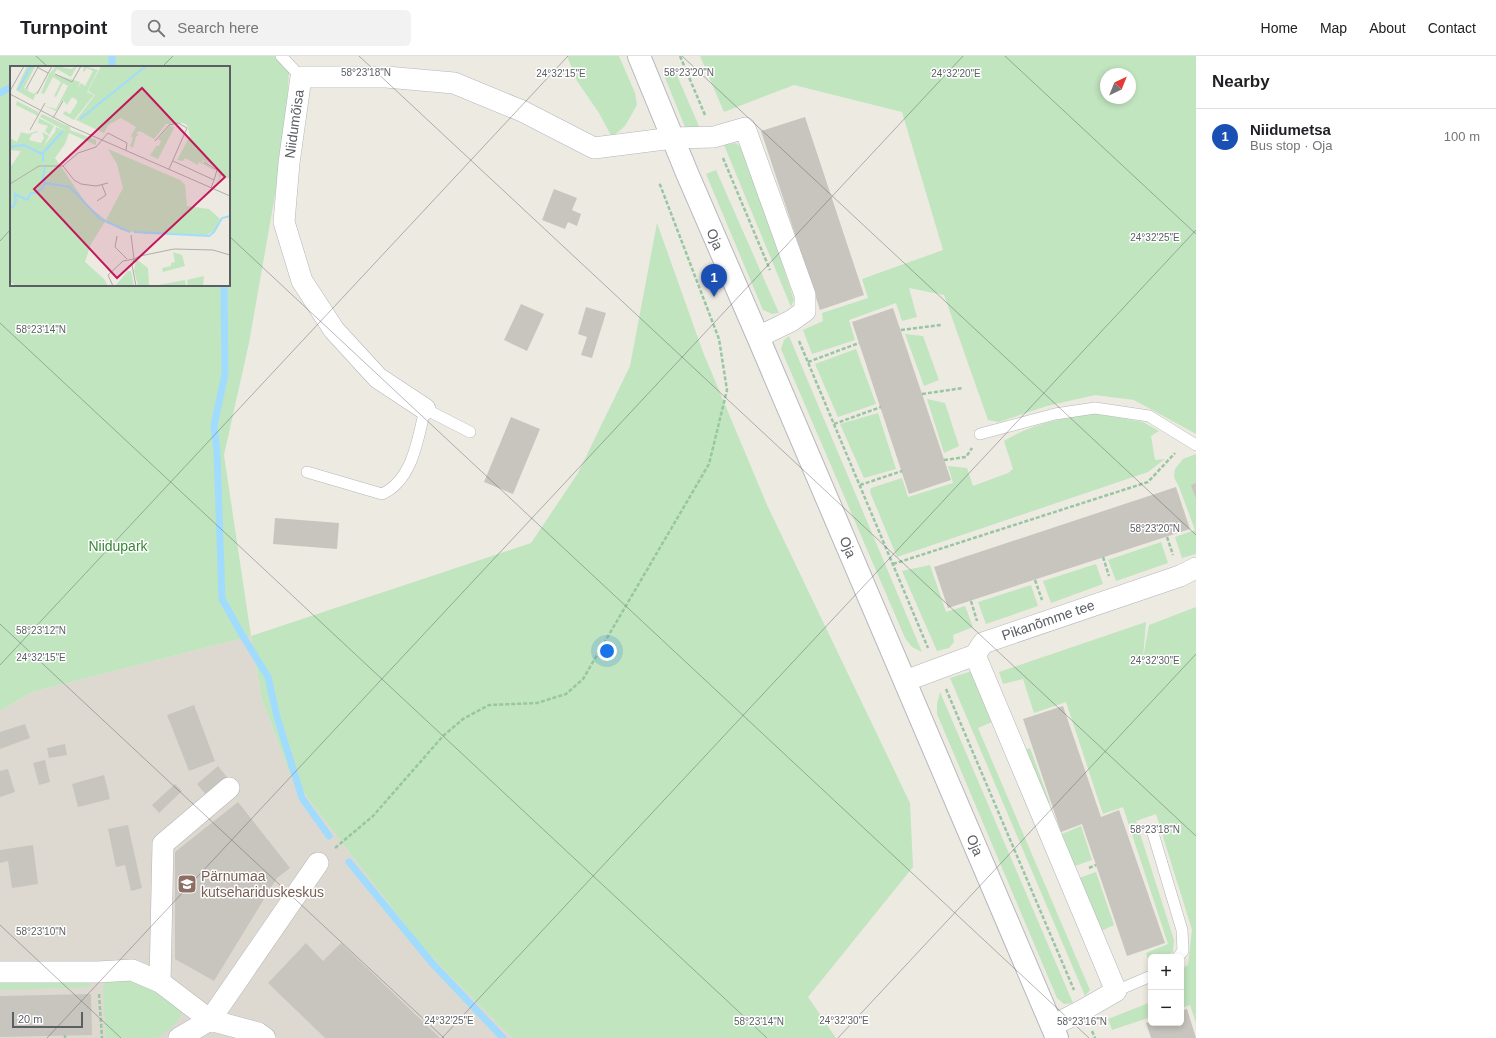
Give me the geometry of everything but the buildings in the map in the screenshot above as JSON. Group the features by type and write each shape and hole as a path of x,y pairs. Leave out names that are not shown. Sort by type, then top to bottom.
{"street":[{"name":"Oja","path":"640,56 687,173 758,336 1054,1032"},
{"name":"Niidumõisa","path":"424,409 378,378 373,373 334,330 302,281 284,222 289,163 301,77 386,77 454,83 522,111 594,148 673,138 714,137 745,128 805,296 805,311 791,321"},
{"path":"758,336 791,321"},
{"name":"Pikanõmme tee","path":"905,681 975,655 984,643 1180,576 1196,568"},
{"path":"975,655 1116,991 1083,1010 1054,1032"},
{"path":"160,982 163,844 229,788"},
{"path":"179,1038 210,1020 318,862"},
{"path":"0,972 98,972 132,970 160,982 210,1020 258,1033 265,1038"}],"lane":[{"path":"281,56 301,77"},
{"path":"980,434 1055,414 1095,408 1149,416 1192,442"},
{"path":"307,472 382,494 396,485 407,469 417,441 424,409 470,432"},
{"path":"1152,830 1182,930 1183,951 1180,954"},
{"path":"1116,991 1148,977"}],"path":[{"path":"680,56 770,271"},
{"path":"318,862 374,816 443,736 463,719 489,705 538,703 566,694 583,679 709,464 727,390 719,339 659,182"},
{"path":"791,321 937,669 1095,1038"},
{"path":"901,330 941,326"},
{"path":"808,362 859,343"},
{"path":"922,394 963,388"},
{"path":"834,424 881,407"},
{"path":"944,460 966,458 980,434"},
{"path":"893,564 1148,482 1192,442"},
{"path":"860,485 902,471"},
{"path":"98,972 102,1038"}],"shaded area":[{"name":"Pärnumaa kutsehariduskeskus","path":"251,636 262,700 291,776 421,946 512,1038 0,1038 0,711 32,692"}],"green space":[{"name":"Niidupark","path":"0,56 290,56 285,138 249,343 224,455 251,636 32,692 0,711"},
{"path":"567,56 619,56 635,93 637,105 625,126 612,137 599,113 577,81"},
{"path":"700,56 1196,56 1196,434 1134,400 1095,395 1047,406 999,422 988,420 944,295 909,288 917,317 902,321 896,303 849,320 855,340 812,354 803,330 823,321 822,313 868,298 862,279 943,250 902,112 794,85 724,112"},
{"path":"676,73 701,131 685,127 664,75"},
{"path":"736,143 746,152 794,300 791,307 724,145"},
{"path":"716,170 779,313 772,314 763,310 706,174"},
{"path":"657,223 703,352 767,505 910,803 913,867 808,997 836,1038 512,1038 421,946 291,776 262,700 251,636 531,543 578,473 630,366"},
{"path":"905,334 923,336 939,380 924,386"},
{"path":"789,336 922,652 912,647 905,638 781,349 784,340"},
{"path":"856,349 876,404 838,417 815,364"},
{"path":"927,399 945,403 959,446 944,453"},
{"path":"878,413 896,469 864,478 840,424"},
{"path":"1091,413 1143,422 1159,431 1151,436 1155,460 1165,459 1148,472 897,557 870,492 871,488 902,478 908,497 953,483 948,466 967,468 973,486 1008,473 1013,469 1004,441 1035,426"},
{"path":"1196,454 1196,554 1182,558 1175,537 1195,530 1174,477 1175,469 1183,459"},
{"path":"1161,542 1168,563 1116,581 1108,560"},
{"path":"1096,564 1103,584 1051,603 1043,581"},
{"path":"930,565 946,612 965,606 973,627 953,635 954,642 949,648 937,651 902,571"},
{"path":"1031,585 1038,606 986,624 978,602"},
{"path":"1196,607 1196,1023 1190,1005 1184,1007 1184,967 1188,965 1192,930 1156,814 1136,821 1174,940 1173,952 1170,954 1148,954 1148,960 1146,953 1168,944 1123,807 1103,814 1066,702 1034,713 1023,679 1003,684 999,672 1146,622 1143,658 1149,625"},
{"path":"972,671 977,677 992,722 978,728 1090,990 1085,996 950,678"},
{"path":"940,692 1073,1003 1064,1004 1057,998 937,714 937,704"},
{"path":"1030,748 1050,803 1048,803 1025,750"},
{"path":"1081,826 1092,860 1075,866 1062,834"},
{"path":"1096,872 1114,925 1101,931 1079,878"},
{"path":"107,976 137,978 178,1005 182,1013 168,1031 156,1038 106,1038 103,987"},
{"path":"91,977 90,987 0,990 0,978"},
{"path":"1148,1003 1148,1018 1112,1030 1108,1019"}],"waterway":[{"path":"112,56 112,66"},
{"path":"0,93 10,88"},
{"path":"224,286 225,374 214,426 217,452 222,599 268,677 277,717 302,798 329,836"},
{"path":"349,862 432,963 503,1038"}],"place":[{"name":"Niidumetsa","path":"714,297"},
{"name":"Pärnumaa kutsehariduskeskus","path":"187,884"}]}
